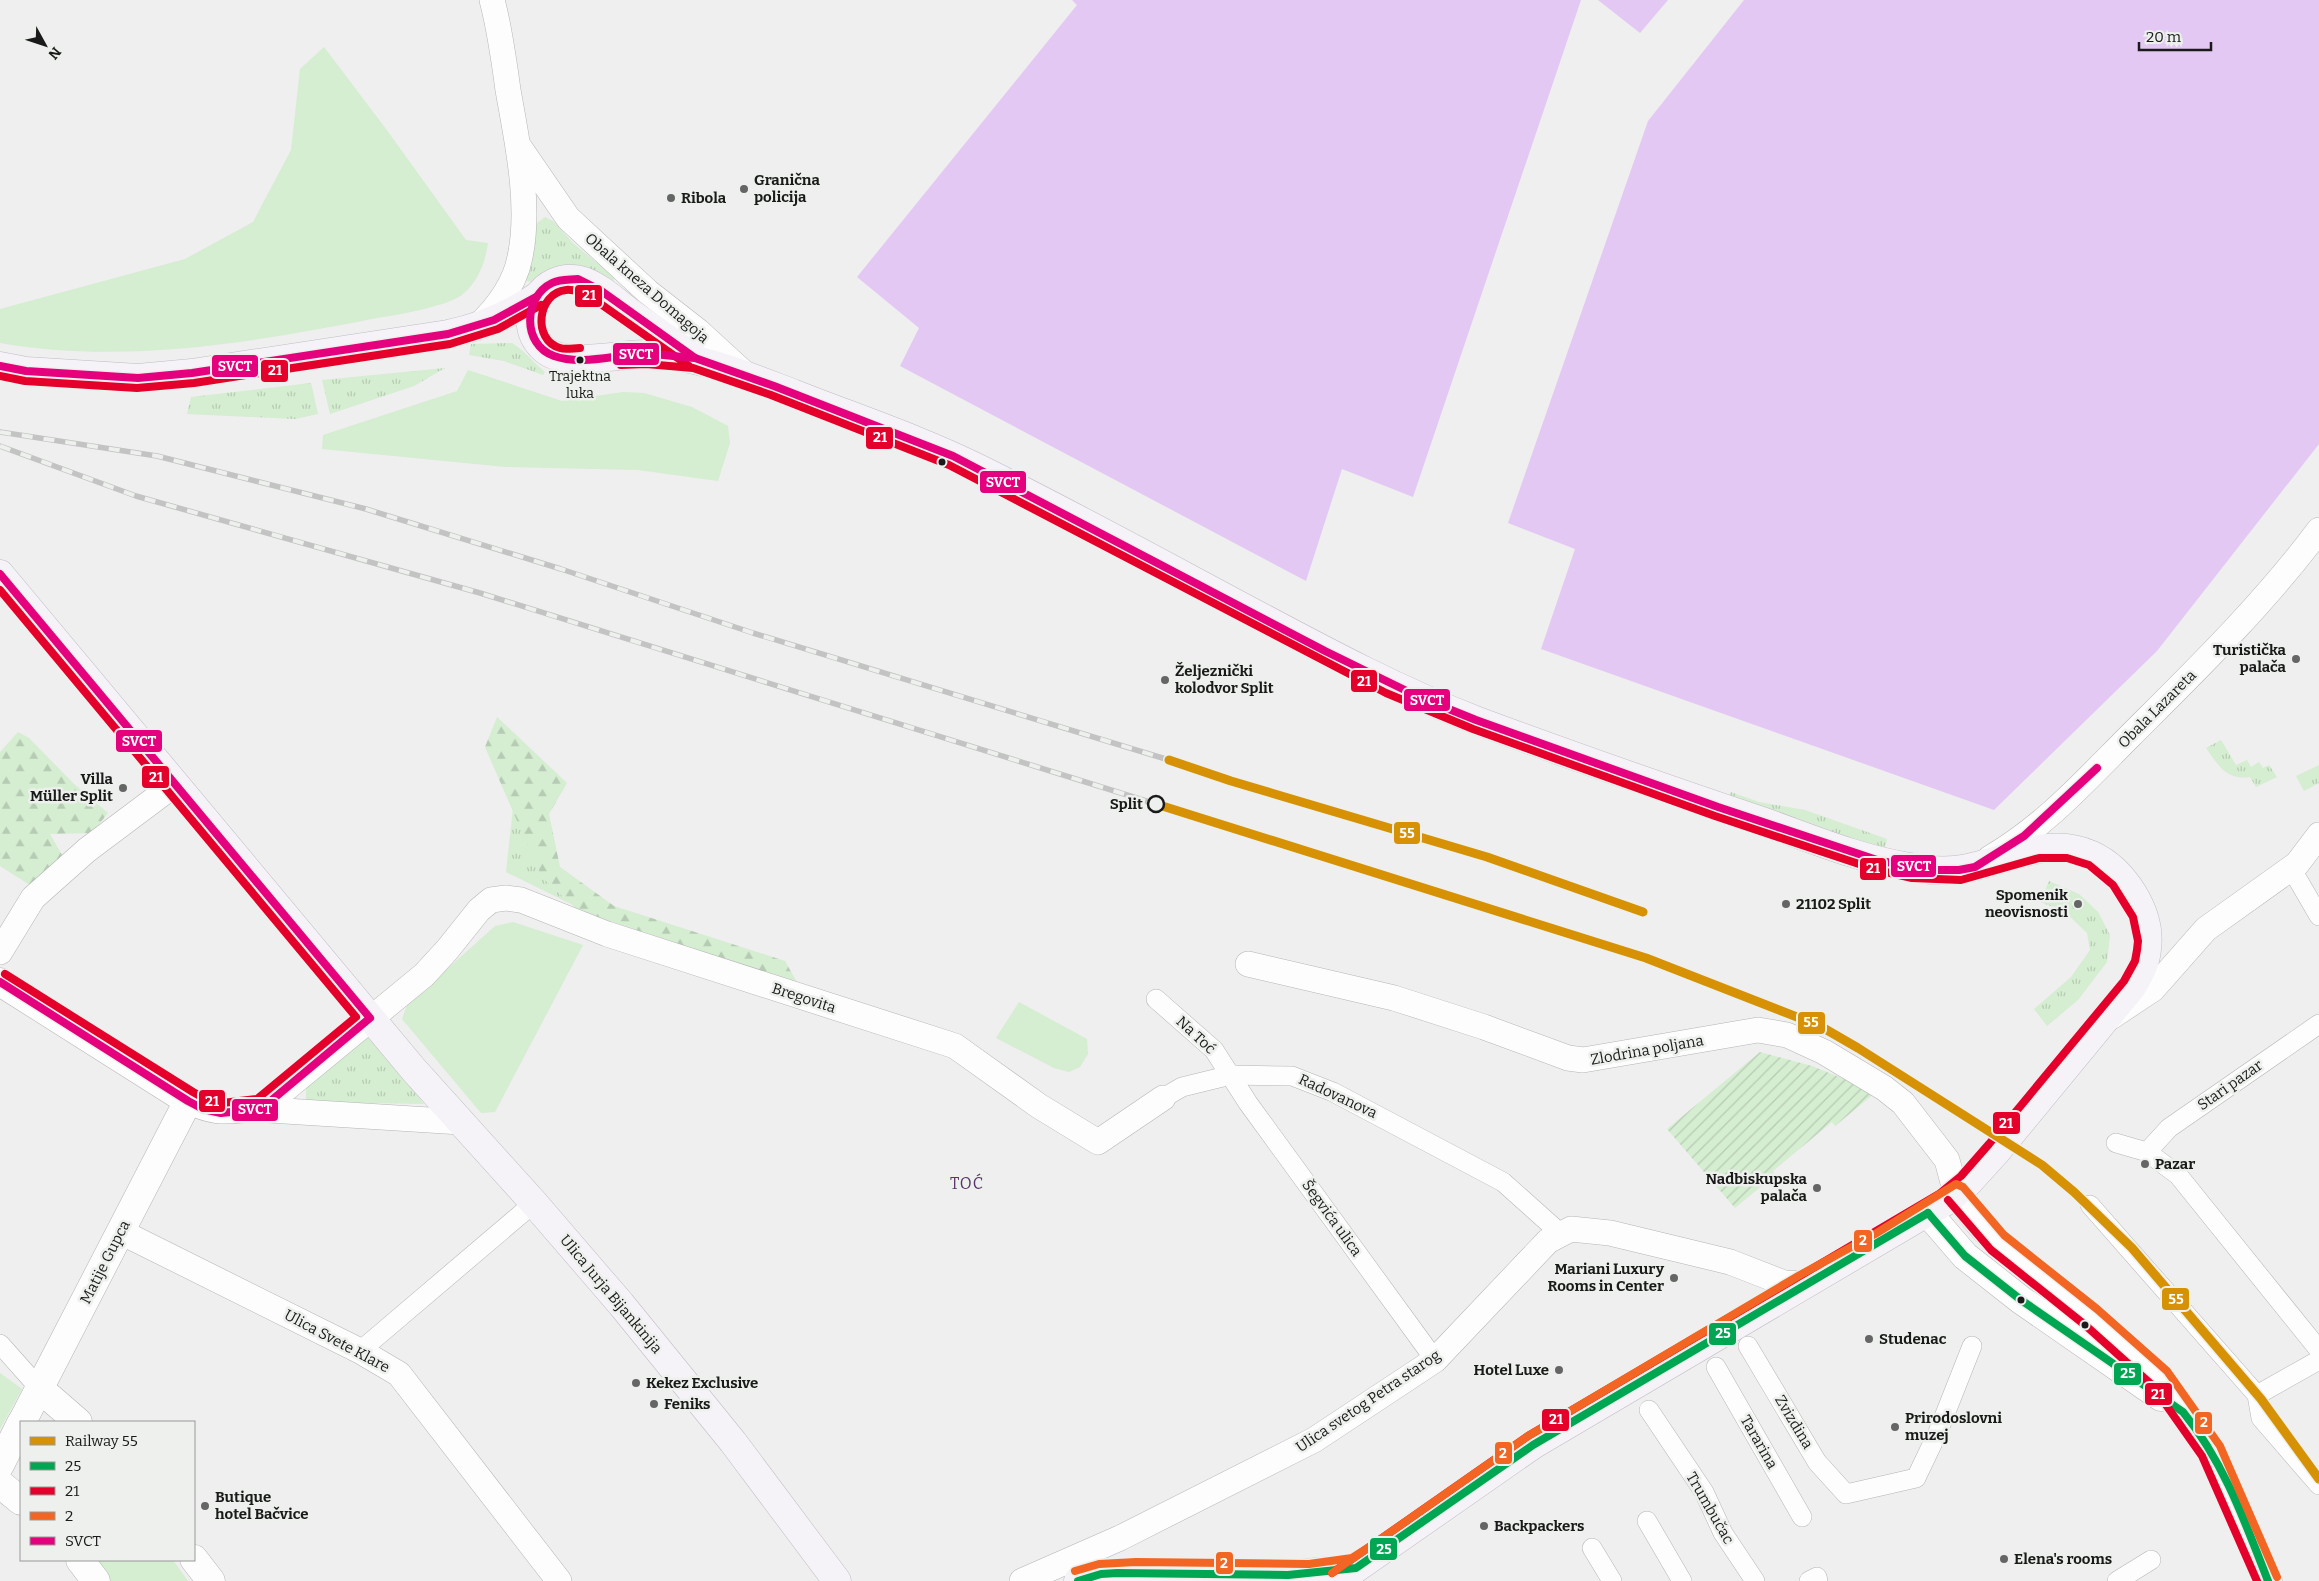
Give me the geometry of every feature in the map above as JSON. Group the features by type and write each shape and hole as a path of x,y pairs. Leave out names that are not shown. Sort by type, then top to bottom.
{"main road":[{"name":"Obala kneza Domagoja","path":"695,358 590,283 578,279 561,280 543,289 536,297 530,313 531,329 542,348 553,356 573,360 646,354 695,358 952,456 1390,684 1476,720 1708,803 1880,861 1936,870 1959,870 1975,867 2021,851 2054,847 2069,848 2094,856 2121,878 2129,888 2142,913 2148,940 2147,952 2135,981 2107,1020 1992,1157 1956,1194 1928,1213 1533,1445 1347,1575"},
{"path":"0,366 26,371 138,378 192,373 448,334 477,327 516,310 536,297"},
{"name":"Ulica Jurja Bijankinija","path":"0,574 370,1018 460,1122 534,1202 669,1362 780,1503 838,1581"},
{"path":"1078,1581 1101,1574 1116,1573 1215,1578 1347,1575"}],"street":[{"name":"Obala kneza Domagoja","path":"492,0 517,144 568,218 648,292 698,331 746,376"},
{"path":"477,327 501,300 520,259 524,237 524,210 517,144"},
{"name":"Obala Lazareta","path":"1975,867 2024,836 2077,788 2238,627 2295,562 2319,530"},
{"path":"0,952 32,898 87,850 175,784"},
{"path":"2107,1020 2153,989 2206,929 2291,869 2319,835"},
{"path":"2298,880 2319,916"},
{"name":"Bregovita","path":"370,1018 424,975 479,910 491,900 506,898 521,900 607,934 955,1046 1039,1106 1098,1142"},
{"name":"Zlodrina poljana","path":"1248,964 1394,998 1484,1027 1568,1058 1583,1060 1758,1030 1787,1035 1824,1052 1884,1088 1903,1103 1947,1160 1956,1194"},
{"path":"0,982 203,1109 221,1113 261,1109 460,1122"},
{"name":"Na Toć","path":"1156,999 1214,1050 1232,1075"},
{"path":"261,1109 370,1018"},
{"name":"Stari pazar","path":"2147,1152 2169,1128 2319,1024"},
{"name":"Radovanova","path":"1098,1142 1182,1087 1232,1075 1292,1076 1333,1092 1504,1182 1560,1232"},
{"name":"Šegvića ulica","path":"1232,1075 1248,1103 1435,1360"},
{"name":"Matije Gupca","path":"22,1421 188,1101"},
{"path":"2116,1143 2147,1152 2178,1175 2319,1350"},
{"path":"1956,1194 1997,1242 2147,1364 2160,1378 2182,1412"},
{"path":"360,1351 534,1202"},
{"path":"2090,1205 2222,1352 2257,1395 2261,1418 2319,1485"},
{"path":"1928,1213 1965,1256 2021,1300 2182,1412 2194,1424 2211,1451 2268,1581"},
{"path":"1560,1232 1571,1228 1610,1233 1730,1262 1784,1283 1805,1284"},
{"name":"Ulica Svete Klare","path":"121,1232 360,1351 399,1374 559,1581"},
{"name":"Ulica svetog Petra starog","path":"1022,1581 1120,1538 1314,1440 1435,1360 1548,1241 1560,1232"},
{"path":"0,1344 30,1374 40,1389 77,1421"},
{"name":"Zvizdina","path":"1748,1346 1818,1462 1846,1494 1916,1478 1938,1432 1972,1346"},
{"path":"2257,1395 2319,1360"},
{"name":"Tararina","path":"1716,1367 1802,1518"},
{"name":"Trumbučac","path":"1649,1410 1704,1492 1723,1533 1755,1581"},
{"name":"Matije Gupca","path":"0,1465 20,1425"},
{"path":"0,1484 20,1501"},
{"path":"1647,1521 1682,1581"},
{"path":"1592,1548 1612,1581"},
{"path":"195,1560 211,1581"},
{"path":"2117,1581 2151,1560"},
{"path":"81,1561 96,1581"},
{"path":"1809,1581 1816,1578 1818,1581"}],"green space":[{"path":"324,47 466,240 488,243 480,270 474,282 464,293 448,302 410,312 284,335 190,348 95,352 47,349 0,343 0,309 185,259 253,222 291,150 300,69"},
{"path":"545,217 553,221 573,243 615,278 611,285 591,272 571,266 551,268 530,282 522,279 537,223"},
{"path":"512,343 545,372 543,375 504,361 469,355 471,344"},
{"path":"445,368 414,386 330,414 322,380"},
{"path":"468,370 562,401 623,392 644,393 692,407 728,426 730,443 718,481 638,470 506,467 322,449 323,435 457,391"},
{"path":"311,383 318,414 295,419 187,414 191,397"},
{"path":"497,717 567,783 549,814 560,867 614,906 785,961 799,986 584,916 541,876 485,747"},
{"path":"18,732 29,738 73,783 108,813 92,833 50,834 62,855 33,887 0,866 0,752"},
{"path":"2221,740 2236,765 2247,760 2251,767 2259,762 2263,768 2269,765 2277,777 2256,787 2250,777 2235,777 2229,774 2219,766 2206,748"},
{"path":"2319,765 2319,783 2304,791 2296,776"},
{"path":"1731,792 1759,802 1805,810 1887,839 1884,851 1728,798"},
{"path":"513,808 541,876 571,904 506,872"},
{"path":"2049,881 2079,894 2098,912 2110,935 2107,962 2078,1000 2047,1026 2034,1009 2071,977 2090,950 2087,933 2064,911 2040,902"},
{"path":"513,922 583,945 495,1112 481,1113 402,1019 407,1005 495,926"},
{"path":"1019,1002 1087,1039 1088,1054 1080,1067 1069,1072 1054,1068 996,1038"},
{"path":"370,1035 424,1104 306,1102 306,1086"},
{"path":"1760,1052 1812,1066 1876,1092 1835,1126 1832,1122 1773,1171 1775,1175 1735,1208 1667,1129"},
{"path":"0,1373 22,1389 0,1429"},
{"path":"94,1561 174,1561 188,1581 108,1581"}],"shaded area":[{"path":"1072,0 1581,0 1413,497 1342,469 1306,581 900,366 919,328 857,277 1077,5"},
{"path":"1598,0 1668,0 1640,33"},
{"path":"1744,0 2319,0 2319,444 2157,651 1994,810 1541,649 1575,549 1508,523 1648,121"}],"railway":[{"path":"0,432 157,456 366,509 561,569 753,633 1169,760"},
{"path":"0,446 136,496 480,593 1156,804"}],"rail line":[{"name":"55","path":"1169,760 1231,781 1487,857 1643,912"},
{"name":"55","path":"1156,804 1646,958 1820,1026 1858,1048 2042,1165 2074,1192 2132,1248 2261,1399 2319,1479"}],"transit line":[{"name":"SVCT","path":"578,279 600,290 695,358 658,354 635,354 576,360 554,356 544,350 536,342 532,332 530,321 531,309 542,290 552,283 561,280 578,279"},
{"name":"21","path":"580,348 560,348 551,343 545,336 542,327 544,308 549,299 556,293 566,290 585,293 689,366"},
{"name":"SVCT","path":"0,366 26,371 138,378 192,373 448,334 494,320 536,297"},
{"name":"21","path":"0,376 25,381 137,388 194,383 450,344 498,329 541,305"},
{"name":"SVCT","path":"695,358 774,386 953,456 1325,651 1419,697 1476,720 1718,807 1880,861 1936,870 1959,870 1975,867 2024,836 2097,768"},
{"name":"21","path":"621,365 646,364 693,368 771,395 949,465 1386,693 1473,729 1715,816 1877,870 1912,878 1961,880 2039,858 2067,858 2089,865 2113,885 2133,917 2138,941 2137,950 2135,961 2124,981 1961,1176 1939,1194 1528,1436 1332,1573"},
{"name":"SVCT","path":"0,574 370,1018 261,1109 221,1113 203,1109 188,1101 0,982"},
{"name":"21","path":"0,590 356,1017 257,1099 222,1103 207,1100 193,1092 5,974"},
{"name":"2","path":"1332,1573 1528,1436 1800,1275 1875,1234 1956,1184 1963,1187 2004,1235 2097,1309 2167,1371 2220,1446 2277,1577"},
{"name":"21","path":"1948,1200 1991,1250 2085,1325 2152,1385 2202,1456 2257,1581"},
{"name":"25","path":"1928,1213 1965,1256 2021,1300 2183,1412 2222,1472 2242,1515 2268,1581"},
{"name":"25","path":"1078,1581 1101,1574 1117,1573 1288,1575 1356,1568 1533,1445 1928,1213"},
{"name":"2","path":"1075,1571 1099,1564 1136,1562 1309,1564 1352,1558 1371,1546"}],"place":[{"name":"Granična policija","path":"744,189"},
{"name":"Ribola","path":"671,198"},
{"name":"Trajektna luka","path":"580,360"},
{"name":"Turistička palača","path":"2296,659"},
{"name":"Željeznički kolodvor Split","path":"1165,680"},
{"name":"Villa Müller Split","path":"123,788"},
{"name":"Split","path":"1156,804"},
{"name":"21102 Split","path":"1786,904"},
{"name":"Spomenik neovisnosti","path":"2078,904"},
{"name":"Pazar","path":"2145,1164"},
{"name":"Nadbiskupska palača","path":"1817,1188"},
{"name":"Mariani Luxury Rooms in Center","path":"1674,1278"},
{"name":"Studenac","path":"1869,1339"},
{"name":"Hotel Luxe","path":"1559,1370"},
{"name":"Kekez Exclusive","path":"636,1383"},
{"name":"Feniks","path":"654,1404"},
{"name":"Prirodoslovni muzej","path":"1895,1427"},
{"name":"Butique hotel Bačvice","path":"205,1506"},
{"name":"Backpackers","path":"1484,1526"},
{"name":"Elena's rooms","path":"2004,1559"}],"district":[{"name":"TOĆ","path":"967,1183"}]}
